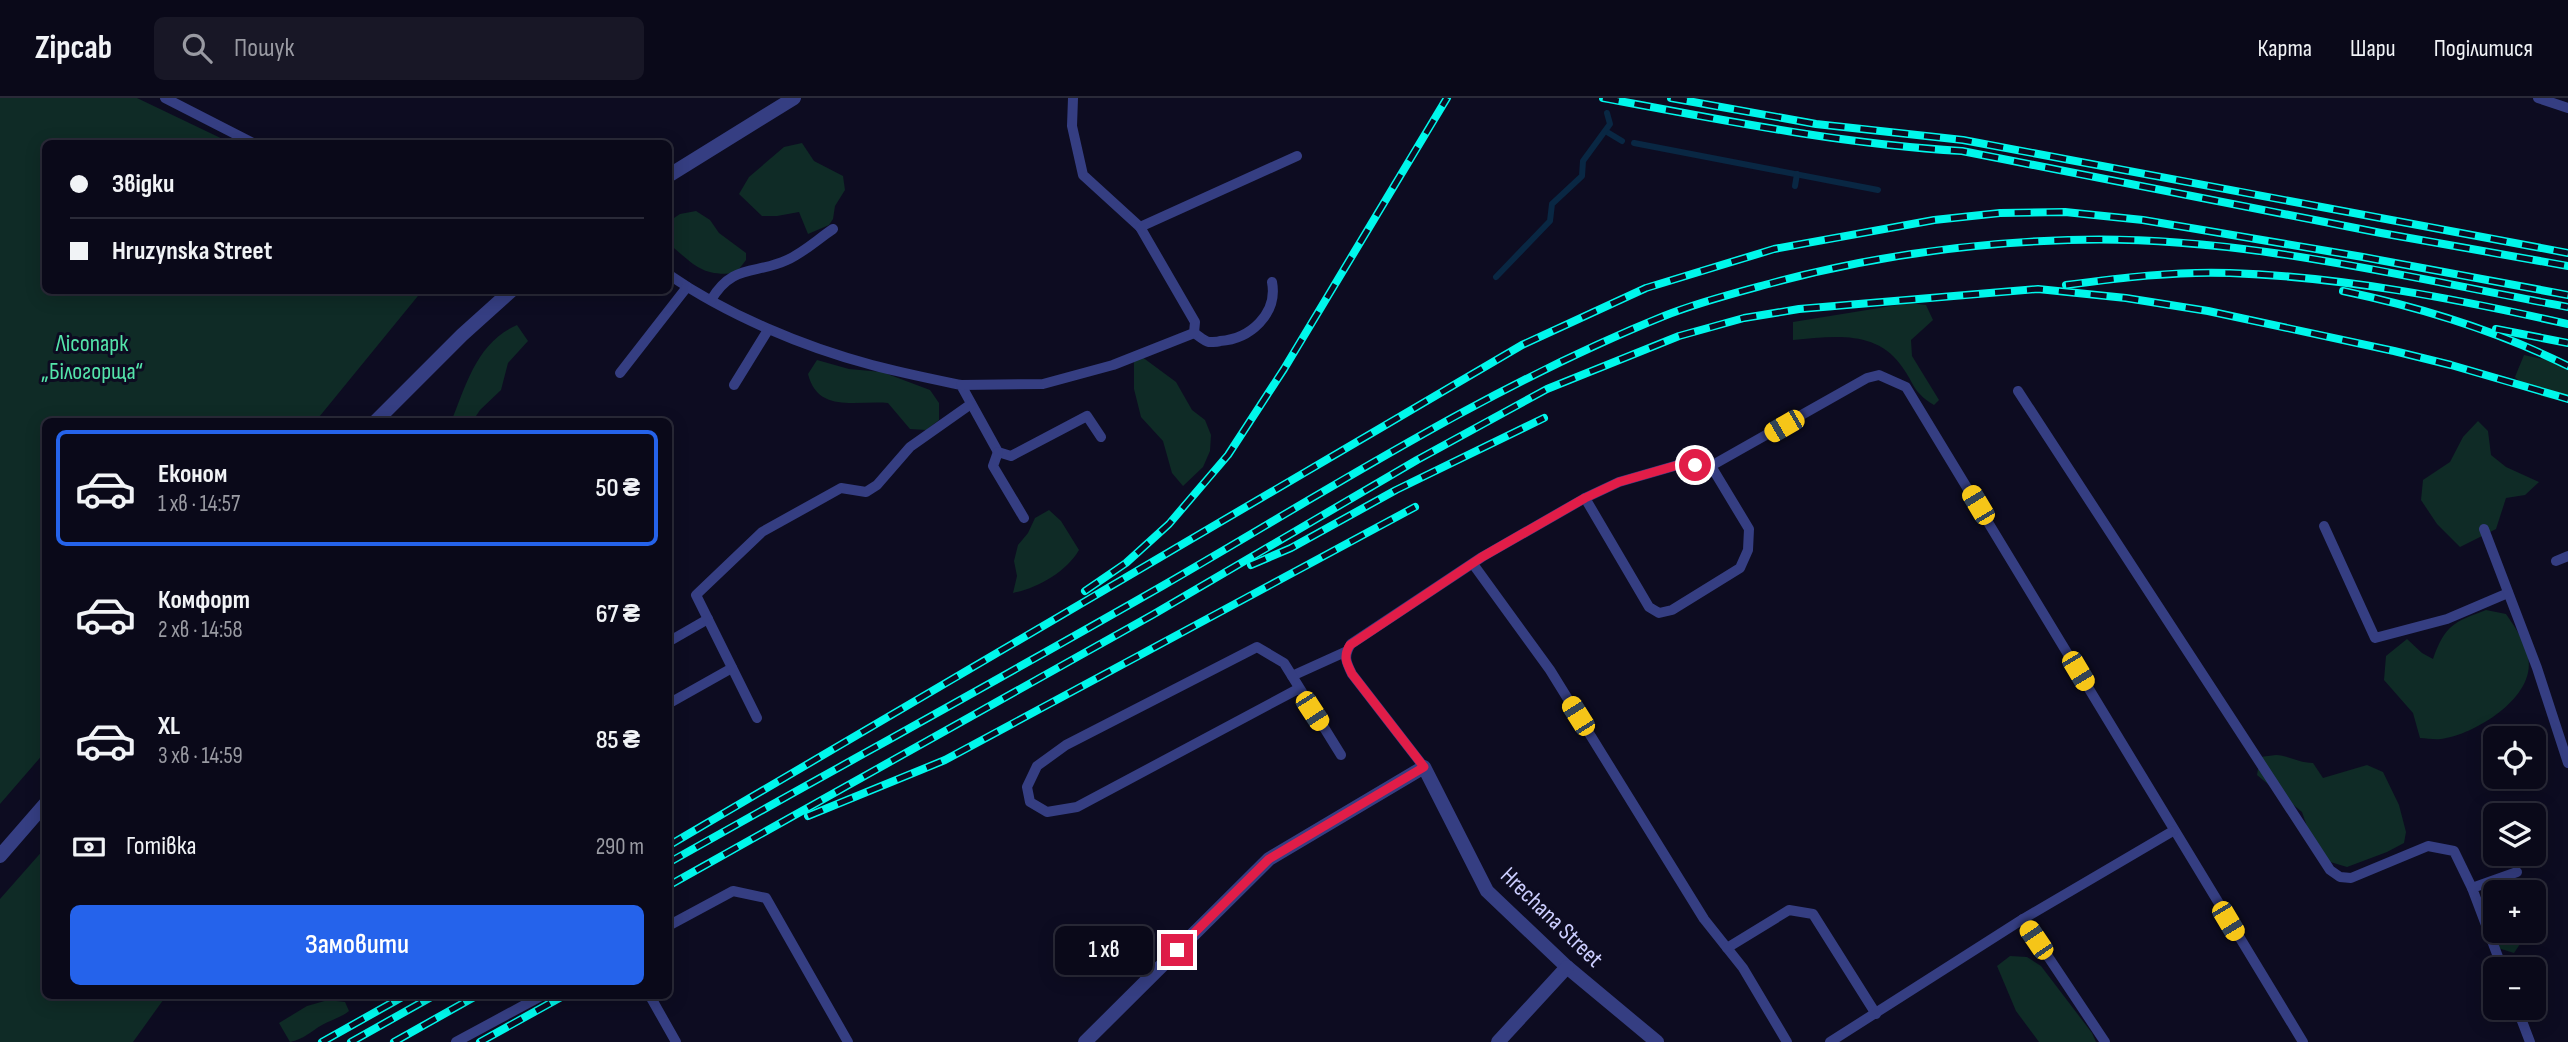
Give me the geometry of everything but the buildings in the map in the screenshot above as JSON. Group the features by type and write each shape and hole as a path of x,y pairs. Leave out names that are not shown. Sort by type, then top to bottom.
{"street":[{"path":"672,174 792,99"},
{"path":"379,418 507,294"},
{"path":"1085,1042 1269,859 1424,767"},
{"name":"Hrechana Street","path":"1424,767 1487,891 1567,967 1657,1042"},
{"path":"0,856 42,808"},
{"path":"1498,1042 1567,967"}],"lane":[{"path":"165,98 247,140"},
{"path":"1073,98 1072,126 1083,175 1140,227 1195,322 1194,333"},
{"path":"2538,98 2568,108"},
{"path":"1140,227 1297,156"},
{"path":"711,300 719,287 741,272 786,260 833,229"},
{"path":"672,277 768,330 871,365 961,385 1044,384 1113,365 1194,333"},
{"path":"1194,333 1209,342 1236,340 1260,323 1265,315 1274,294 1272,282"},
{"path":"620,373 687,287"},
{"path":"734,385 768,330"},
{"path":"1292,676 1345,652 1350,645 1473,564 1585,498 1619,482 1678,465 1711,466 1867,378 1879,375 1906,387 2303,1042"},
{"path":"961,385 998,452 1011,456 1087,416 1101,437"},
{"path":"2018,391 2330,870 2340,877 2351,878 2428,846 2454,851 2472,888 2498,957"},
{"path":"757,718 696,595 762,532 841,488 866,492 877,485 910,447 971,404"},
{"path":"998,452 993,466 1024,518"},
{"path":"1585,498 1648,607 1658,613 1672,610 1740,568 1748,550 1749,528 1711,466"},
{"path":"2324,526 2375,638 2447,619 2508,593"},
{"path":"2484,529 2537,668 2568,763"},
{"path":"2556,561 2568,556"},
{"path":"1473,564 1543,661 1704,919 1743,968 1787,1042"},
{"path":"672,640 708,619"},
{"path":"1298,689 1077,807 1047,812 1030,803 1027,787 1037,766 1066,745 1257,647 1284,663 1341,755"},
{"path":"1345,652 1352,674 1424,767"},
{"path":"672,702 732,668"},
{"path":"1830,1042 2023,919 2173,831"},
{"path":"2472,888 2517,872"},
{"path":"672,924 733,891 766,898 848,1042"},
{"path":"1727,948 1789,911 1813,914 1876,1014"},
{"path":"2023,919 2105,1042"},
{"path":"456,1042 535,999"},
{"path":"652,999 676,1042"},
{"path":"2522,1020 2530,1042"}],"green space":[{"name":"Лісопарк „Білогорща“","path":"0,98 137,98 225,140 42,140 42,294 420,294 318,418 42,418 42,755 0,804"},
{"path":"802,143 814,161 843,176 845,190 835,206 829,225 808,234 799,212 762,216 739,194 749,177 784,147"},
{"path":"696,211 710,220 719,233 746,253 746,260 736,273 706,271 672,246 672,219 680,214"},
{"path":"1910,303 1926,305 1933,320 1911,340 1912,356 1939,400 1934,405 1917,391 1900,364 1878,345 1864,340 1836,337 1793,340 1793,322"},
{"path":"517,325 528,341 508,363 501,390 475,418 453,418 482,353 503,333"},
{"path":"1134,351 1176,382 1192,410 1205,420 1211,435 1210,451 1203,467 1183,486 1172,473 1163,441 1141,417 1134,389"},
{"path":"2524,355 2556,362 2568,371 2568,401 2539,395 2515,377"},
{"path":"817,360 849,369 882,372 930,390 939,403 939,420 926,430 910,429 888,403 830,400 820,395 813,387 808,374"},
{"path":"2478,421 2488,431 2491,455 2506,467 2539,482 2525,495 2506,498 2496,529 2460,547 2437,524 2421,500 2423,480 2450,462 2463,437"},
{"path":"1049,510 1061,521 1079,550 1067,565 1050,578 1013,593 1017,576 1014,561 1018,545 1035,518"},
{"path":"2486,610 2506,614 2522,640 2528,657 2528,672 2523,686 2500,712 2470,730 2441,739 2420,738 2413,713 2384,680 2386,656 2407,639 2433,659 2442,639 2452,626"},
{"path":"2276,755 2313,763 2323,778 2367,765 2383,772 2399,805 2406,832 2404,843 2347,867 2327,861 2311,838 2302,812 2257,775 2260,757"},
{"path":"42,851 42,999 164,999 133,1042 0,1042 0,899"},
{"path":"2496,943 2520,943 2514,953 2498,948"},
{"path":"2010,956 2027,957 2041,966 2096,1042 2039,1042 2016,1011 1997,966"},
{"path":"328,1000 345,1002 349,1011 290,1042 279,1023 307,1006"}],"waterway":[{"path":"1496,277 1550,221 1552,204 1582,176 1583,161 1610,124 1607,113"},
{"path":"1607,132 1622,141"},
{"path":"1634,143 1878,190"},
{"path":"1795,186 1797,174"}],"railway":[{"path":"1085,591 1126,563 1169,524 1228,455 1284,369 1447,98"},
{"path":"1603,98 1826,137 1962,151 2381,233 2568,266"},
{"path":"1671,98 1816,124 1963,140 2568,253"},
{"path":"672,844 1522,345 1646,288 1774,249 1934,220 2000,213 2065,212 2143,220 2568,295"},
{"path":"672,861 1164,585 1347,477 1471,408 1599,344 1664,316 1717,298 1808,274 1918,253 1993,244 2131,240 2194,244 2320,260 2568,307"},
{"path":"2066,285 2189,273 2273,275 2358,284 2568,324"},
{"path":"672,884 1154,614 1417,460 1547,389 1679,336 1744,318 1799,309 2038,289 2126,298 2208,311 2394,351 2568,399"},
{"path":"2343,291 2458,321 2568,366"},
{"path":"2496,329 2568,343"},
{"path":"1251,565 1291,548 1396,490 1544,418"},
{"path":"808,816 945,760 1415,507"},
{"path":"322,1042 399,999"},
{"path":"351,1042 428,999"},
{"path":"394,1042 471,999"},
{"path":"480,1042 558,999"}],"route":[{"path":"1177,950 1269,859 1424,767 1352,674 1345,652 1350,645 1482,557 1585,498 1619,482 1678,465 1695,465"}]}
